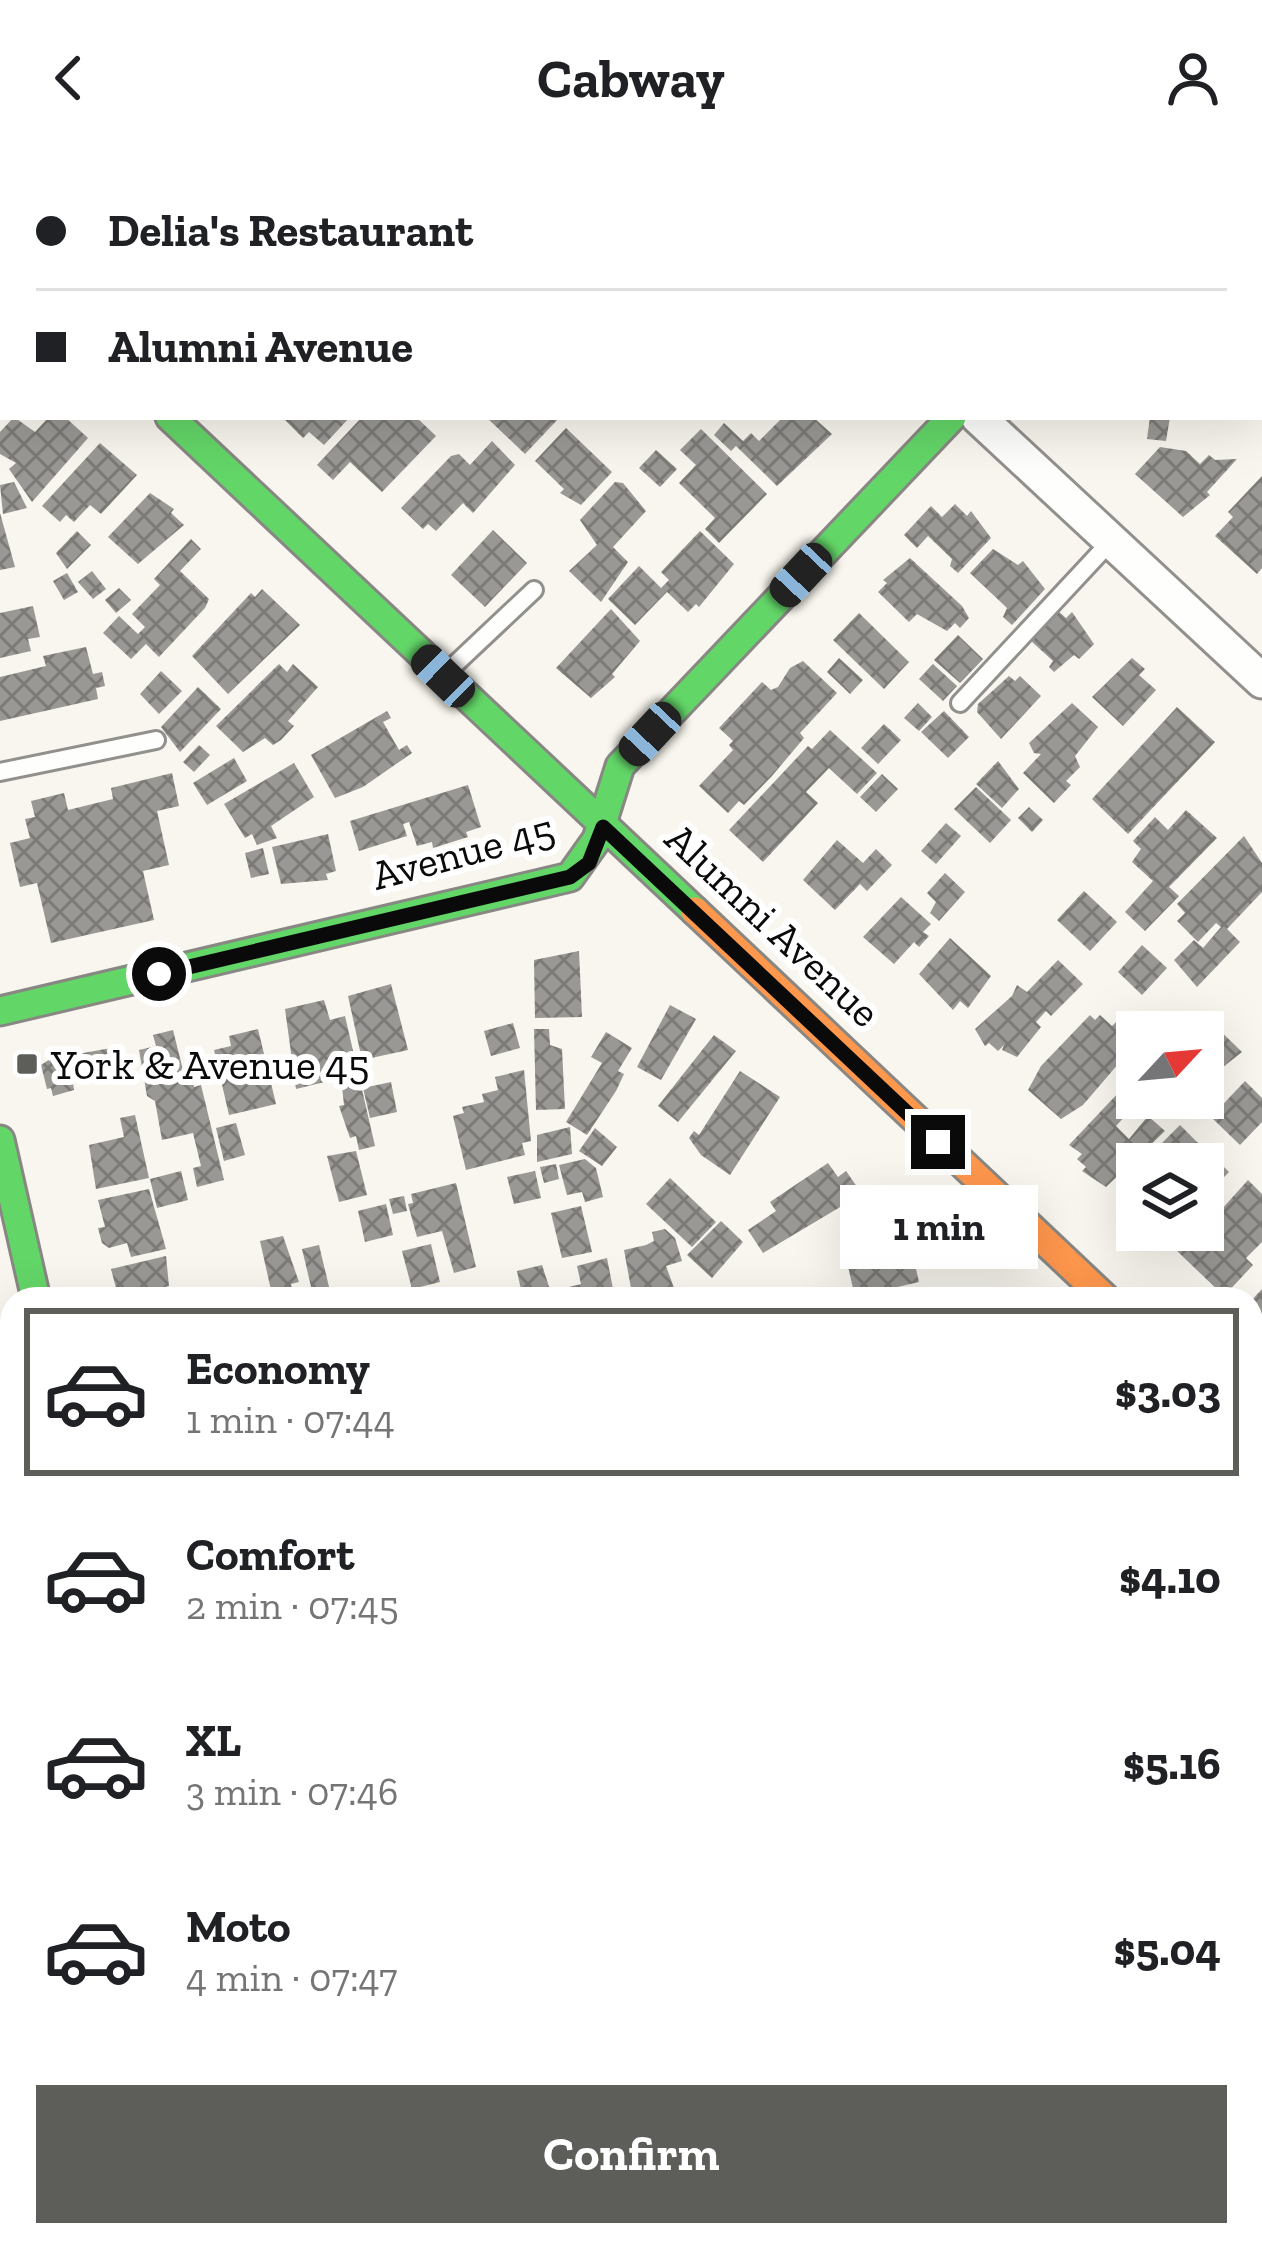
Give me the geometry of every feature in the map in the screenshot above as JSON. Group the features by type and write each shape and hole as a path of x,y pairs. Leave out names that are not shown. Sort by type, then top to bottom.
{"street":[{"name":"Alumni Avenue","path":"173,420 1093,1287"},
{"name":"Avenue 45","path":"0,1011 570,877 589,863 603,827 609,787 620,766 949,420"},
{"path":"981,420 1262,681"},
{"path":"0,1140 33,1287"}],"lane":[{"path":"960,703 1111,541"},
{"path":"443,676 534,590"},
{"path":"0,772 156,740"}],"building":[{"path":"11,420 35,432 46,420 68,420 88,438 32,502 9,469 16,463 0,454 0,432"},
{"path":"285,420 347,420 324,445 309,432 303,438"},
{"path":"359,420 419,420 436,436 382,492 350,462 333,480 317,465"},
{"path":"489,420 557,420 525,454"},
{"path":"780,420 816,420 832,434 777,486 736,446 731,451 714,435 724,423 743,441 751,433 759,441"},
{"path":"1150,420 1170,420 1166,441 1147,439"},
{"path":"566,428 612,472 581,505 560,493 564,489 535,461"},
{"path":"701,429 767,494 719,543 705,529 715,518 679,483 696,465 680,450"},
{"path":"492,441 515,465 473,513 463,503 436,531 428,524 423,529 401,508 451,456 459,454 470,465"},
{"path":"100,443 137,475 101,514 90,505 74,522 66,515 60,522 42,506"},
{"path":"1160,447 1186,451 1200,464 1209,455 1215,460 1237,459 1207,492 1210,495 1183,517 1135,474"},
{"path":"656,450 677,469 660,487 639,468"},
{"path":"1262,476 1262,568 1257,574 1215,536 1233,517 1228,512"},
{"path":"14,482 27,508 3,514 0,485"},
{"path":"615,482 623,483 646,511 613,547 628,562 601,602 569,571 597,545 580,520"},
{"path":"150,493 174,509 171,513 184,525 138,564 108,537"},
{"path":"955,504 967,516 971,511 991,538 958,573 950,566 952,559 928,536 917,548 904,535 931,506 942,517"},
{"path":"0,513 15,567 0,570"},
{"path":"493,530 527,563 485,607 451,575"},
{"path":"77,531 91,545 67,569 56,553"},
{"path":"700,531 734,564 699,607 696,604 688,612 667,592 635,625 608,599 639,566 661,588 669,580 661,572"},
{"path":"191,539 201,549 180,571 209,599 205,608 159,657 146,644 131,659 103,633 119,616 138,634 145,627 132,614 160,585 154,579"},
{"path":"993,549 1018,565 1023,561 1045,589 1012,625 1003,617 1007,608 970,573"},
{"path":"910,558 962,606 969,618 960,628 955,623 947,631 917,614 909,622 878,592 887,583 883,580"},
{"path":"92,571 106,589 93,599 78,582"},
{"path":"67,573 78,592 64,600 53,581"},
{"path":"119,588 131,600 116,613 105,600"},
{"path":"262,589 300,625 228,694 192,656 251,593 255,597"},
{"path":"33,606 40,637 28,639 31,651 0,658 0,613"},
{"path":"611,609 640,641 612,674 615,677 591,698 556,668"},
{"path":"1058,611 1066,618 1072,612 1094,644 1079,659 1074,655 1054,672 1049,667 1053,661 1030,640"},
{"path":"859,613 909,662 884,689 833,640"},
{"path":"958,635 983,659 960,683 934,660"},
{"path":"86,647 93,674 102,672 105,686 96,688 98,699 0,721 0,677 46,666 43,656"},
{"path":"839,658 863,680 850,694 827,672"},
{"path":"1132,658 1145,669 1139,675 1156,690 1123,726 1092,697"},
{"path":"803,661 837,693 800,733 804,738 772,776 744,805 739,801 728,813 699,786 733,750 729,745 733,741 719,728 762,682 771,690 778,687 790,668"},
{"path":"279,664 287,672 293,664 318,687 288,721 294,726 281,740 273,745 265,738 243,752 216,726"},
{"path":"933,664 957,686 943,701 919,679"},
{"path":"161,671 182,691 159,714 140,694"},
{"path":"1009,676 1015,681 1020,676 1041,696 1001,739 977,712 978,704"},
{"path":"198,687 221,709 180,752 161,727"},
{"path":"918,703 932,717 919,731 904,718"},
{"path":"1072,703 1098,727 1075,756 1080,767 1066,781 1071,785 1054,803 1023,773 1041,754 1034,753 1029,743"},
{"path":"1177,707 1215,742 1128,834 1092,799"},
{"path":"387,711 391,718 383,722 399,750 407,745 412,753 363,787 335,798 311,755"},
{"path":"944,711 969,737 948,758 921,732"},
{"path":"884,724 901,740 878,764 861,748"},
{"path":"830,730 877,773 857,794 829,768 806,792 818,803 763,862 729,830 808,746 812,749"},
{"path":"199,745 210,755 194,772 183,762"},
{"path":"234,758 247,781 207,805 193,783"},
{"path":"998,761 1019,789 1002,808 976,784"},
{"path":"294,763 314,797 271,826 277,838 257,845 252,834 245,838 224,804"},
{"path":"172,773 179,806 157,811 169,865 143,871 154,920 51,943 37,883 20,887 10,843 30,838 25,819 35,817 31,801 64,793 68,810 113,799 111,788"},
{"path":"882,774 898,789 876,812 860,797"},
{"path":"468,785 481,827 466,832 468,837 433,848 432,842 417,846 409,822 403,824 407,836 359,851 350,821"},
{"path":"976,787 1011,820 990,843 954,809"},
{"path":"1029,807 1043,820 1032,832 1018,818"},
{"path":"1186,810 1217,838 1169,887 1179,896 1145,931 1125,912 1153,881 1132,862 1141,849 1133,841 1155,817 1168,830"},
{"path":"946,823 961,836 936,864 921,851"},
{"path":"328,834 336,871 326,874 328,880 281,884 272,847"},
{"path":"1244,836 1262,863 1262,892 1227,929 1240,942 1197,987 1174,960 1194,940 1203,948 1221,927 1216,923 1198,942 1177,921 1185,913 1177,904"},
{"path":"837,840 863,863 876,849 892,865 867,891 860,884 835,910 803,880"},
{"path":"263,848 269,874 251,878 245,853"},
{"path":"945,873 965,892 939,921 930,913 936,902 927,893"},
{"path":"1084,891 1117,922 1090,951 1057,920"},
{"path":"901,897 931,924 923,932 929,936 919,947 914,942 894,964 863,937"},
{"path":"950,938 991,976 968,1008 960,1001 953,1010 919,974"},
{"path":"1142,945 1167,968 1142,995 1118,972"},
{"path":"579,951 582,1017 535,1018 534,960"},
{"path":"1058,960 1083,984 1051,1016 1046,1011 1036,1022 1041,1027 1017,1057 1002,1050 1004,1045 998,1051 989,1043 985,1046 975,1029 1012,996 1017,985 1027,992"},
{"path":"391,984 408,1050 362,1060 348,996"},
{"path":"324,1000 330,1020 345,1016 375,1146 359,1150 356,1136 350,1138 339,1106 344,1105 341,1078 296,1089 285,1009"},
{"path":"670,1005 696,1019 661,1080 637,1067"},
{"path":"1090,1015 1095,1020 1100,1015 1112,1026 1116,1022 1116,1066 1083,1105 1061,1119 1028,1090 1041,1066"},
{"path":"513,1023 520,1048 491,1056 484,1031"},
{"path":"258,1029 276,1104 229,1115 214,1050 231,1046 229,1036"},
{"path":"534,1029 549,1029 550,1045 562,1049 565,1109 536,1110"},
{"path":"173,1030 185,1078 192,1076 194,1087 201,1085 224,1180 197,1187 193,1168 201,1166 193,1133 162,1140 155,1101 147,1096 139,1050 156,1046 153,1035"},
{"path":"606,1032 632,1048 618,1071 624,1074 616,1091 587,1135 566,1122 602,1063 591,1057"},
{"path":"714,1035 736,1051 678,1122 658,1106"},
{"path":"1224,1035 1242,1052 1224,1066"},
{"path":"111,1048 117,1073 73,1083 74,1090 53,1096 51,1088 47,1089 41,1065 50,1059"},
{"path":"524,1070 531,1141 522,1143 525,1155 466,1170 453,1116 464,1113 462,1107 484,1102 482,1094 498,1090 495,1077"},
{"path":"740,1071 780,1097 730,1175 701,1155 689,1138 694,1131 699,1135"},
{"path":"1245,1081 1262,1098 1262,1122 1240,1145 1213,1119 1224,1119 1224,1103"},
{"path":"391,1082 397,1112 370,1118 363,1088"},
{"path":"1116,1095 1116,1119 1122,1119 1116,1126 1129,1139 1146,1119 1165,1131 1152,1143 1116,1143 1116,1178 1106,1187 1082,1171 1086,1167 1077,1159 1082,1154 1069,1145"},
{"path":"135,1115 149,1178 96,1189 89,1145 124,1137 120,1118"},
{"path":"236,1123 245,1155 224,1161 216,1128"},
{"path":"1180,1125 1198,1143 1162,1143"},
{"path":"570,1127 572,1154 537,1162 537,1135"},
{"path":"595,1128 617,1147 602,1166 579,1151"},
{"path":"356,1151 367,1195 339,1202 327,1156"},
{"path":"585,1159 596,1168 603,1197 585,1202 582,1192 567,1195 559,1165"},
{"path":"828,1163 838,1177 846,1171 862,1194 763,1253 748,1230 776,1211 770,1202"},
{"path":"556,1164 559,1179 544,1183 540,1167"},
{"path":"181,1171 188,1200 157,1208 150,1179"},
{"path":"535,1171 541,1198 514,1204 507,1177"},
{"path":"670,1178 716,1222 692,1247 646,1204"},
{"path":"1248,1180 1262,1194 1262,1242 1246,1258 1253,1265 1232,1287 1215,1287 1177,1251 1224,1251 1224,1207"},
{"path":"456,1183 476,1267 454,1273 442,1231 417,1237 408,1204 413,1203 411,1194"},
{"path":"149,1189 166,1249 131,1257 127,1243 109,1248 102,1243 98,1228 105,1227 98,1200"},
{"path":"404,1196 407,1211 393,1214 389,1199"},
{"path":"386,1204 393,1235 365,1242 358,1211"},
{"path":"581,1206 592,1252 562,1258 551,1213"},
{"path":"721,1221 743,1242 712,1278 687,1255"},
{"path":"906,1225 919,1282 853,1287 842,1240"},
{"path":"665,1229 675,1238 682,1261 666,1266 674,1287 631,1287 624,1250 654,1241 652,1232"},
{"path":"283,1236 299,1282 292,1287 270,1287 260,1241"},
{"path":"431,1244 440,1282 411,1287 402,1251"},
{"path":"319,1245 329,1287 311,1287 302,1249"},
{"path":"166,1256 169,1286 116,1287 111,1269"},
{"path":"607,1258 613,1287 569,1287 581,1284 577,1266"},
{"path":"542,1265 549,1287 520,1287 517,1271"}],"traffic: fast":[{"path":"173,420 695,911"},
{"path":"0,1011 570,877 597,839 620,766 949,420"},
{"path":"0,1140 33,1287"}],"traffic: slow":[{"path":"695,911 1093,1287"}],"place":[{"name":"York & Avenue 45","path":"27,1064"}],"route":[{"path":"159,974 570,877 589,863 603,827 938,1142"}]}
